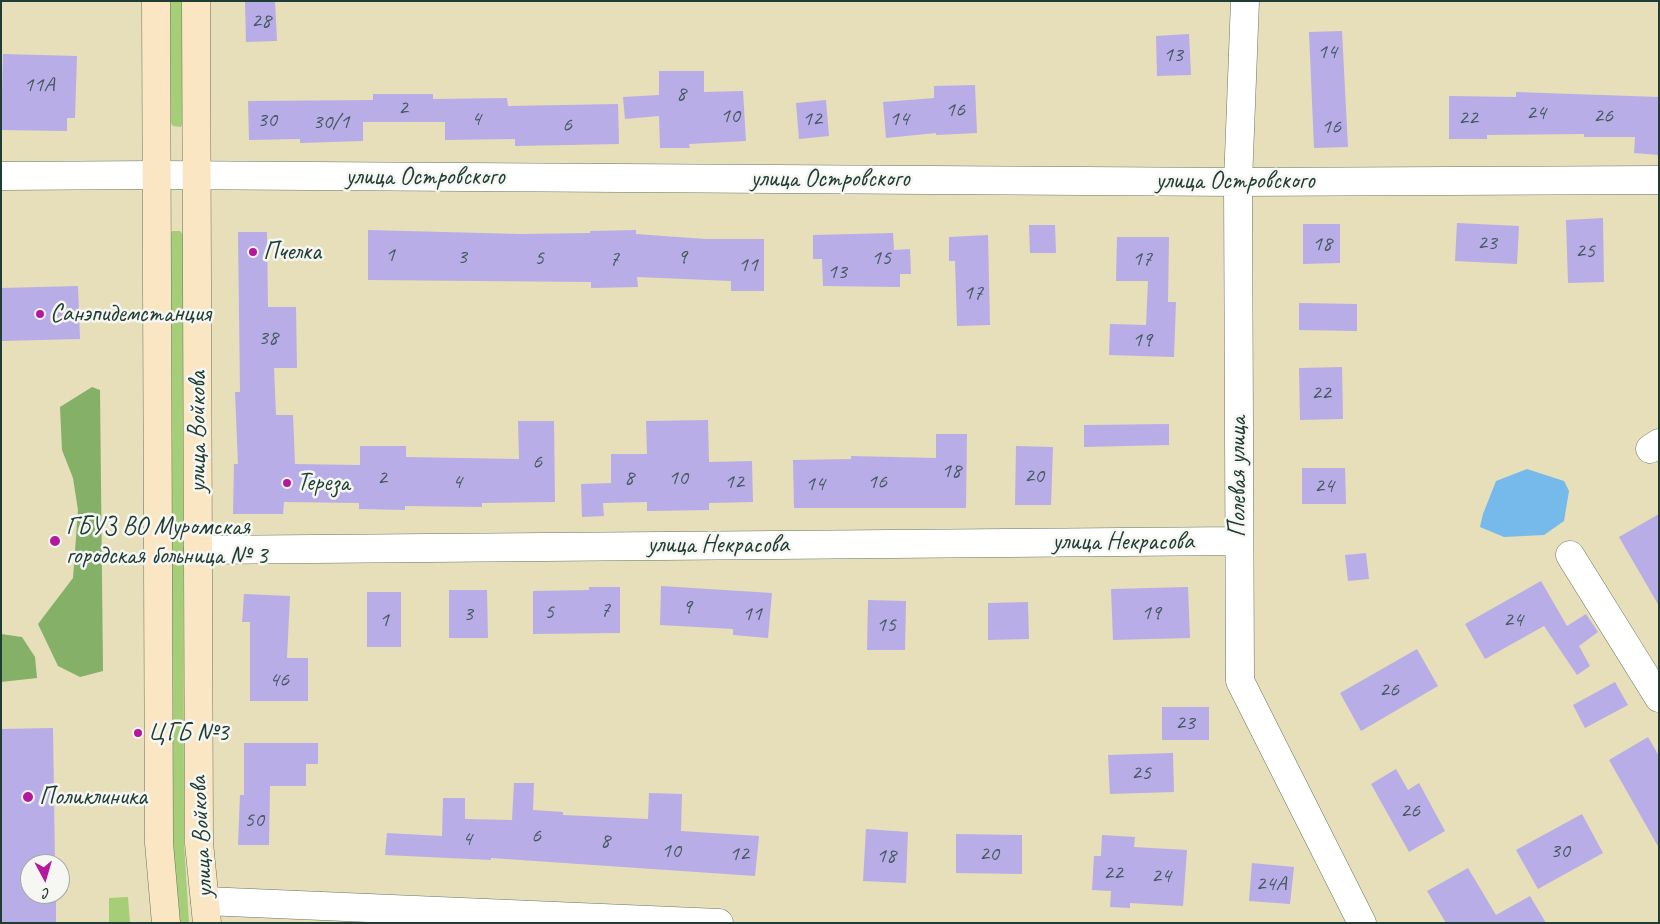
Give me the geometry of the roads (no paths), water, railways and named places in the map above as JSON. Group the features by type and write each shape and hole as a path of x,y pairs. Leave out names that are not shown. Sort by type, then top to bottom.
{"main road":[{"name":"улица Войкова","path":"156,1 159,843 166,923"},
{"name":"улица Войкова","path":"196,1 199,843 206,912"}],"street":[{"name":"Полевая улица","path":"1245,1 1238,182 1240,681 1362,923"},
{"name":"улица Островского","path":"1,176 197,175 1238,182 1659,180"},
{"name":"улица Некрасова","path":"198,550 1238,541"},
{"path":"1570,555 1659,698"},
{"path":"206,912 718,923"}],"water":[{"path":"1527,469 1564,481 1569,491 1564,521 1544,535 1504,537 1480,527 1496,481"}],"place":[{"name":"Пчелка","path":"253,252"},
{"name":"Cанэпидемстанция","path":"40,314"},
{"name":"Тереза","path":"287,483"},
{"name":"ГБУЗ ВО Муромская городская больница № 3","path":"55,541"},
{"name":"ЦГБ №3","path":"138,733"},
{"name":"Поликлиника","path":"28,797"}]}
